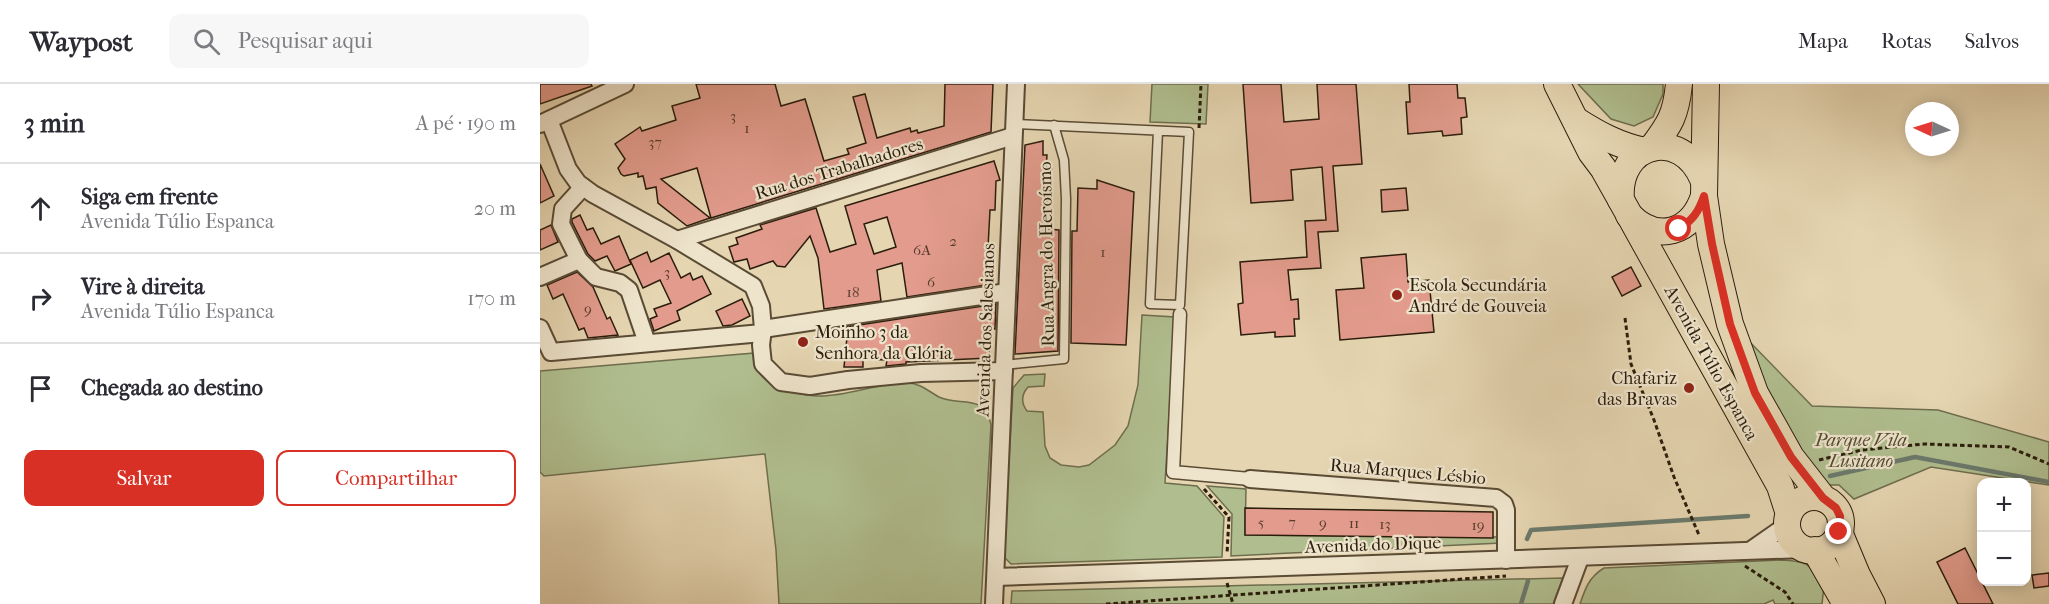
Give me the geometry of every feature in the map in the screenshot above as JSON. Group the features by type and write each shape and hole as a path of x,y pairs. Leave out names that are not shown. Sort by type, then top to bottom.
{"main road":[{"path":"1557,84 1591,152 1624,207"},
{"path":"1624,207 1620,187 1622,175 1628,164 1648,149 1669,124 1677,107 1679,84"},
{"name":"Avenida Túlio Espanca","path":"1706,84 1704,188 1712,244 1730,324 1755,393 1789,453 1823,498 1836,508 1840,516 1839,532 1872,604"},
{"name":"Avenida Túlio Espanca","path":"1576,121 1603,138 1623,146 1648,149 1665,147 1678,150 1694,162 1704,188 1700,209 1691,221 1679,229 1665,232 1651,231 1638,225 1624,207"},
{"name":"Avenida Túlio Espanca","path":"1624,207 1780,486 1792,540 1810,550 1846,604"},
{"path":"1788,520 1799,501 1807,498 1823,498"},
{"path":"1810,550 1830,545 1839,532"}],"street":[{"name":"Avenida dos Salesianos","path":"994,604 1016,84"},
{"path":"618,85 544,122 568,169 583,187 753,286 761,306 763,364 781,382 810,386 921,373 1004,368"},
{"name":"Rua dos Trabalhadores","path":"677,240 1014,130"},
{"path":"583,187 563,209 561,224 579,260 596,277 620,283 629,290 647,343"},
{"path":"540,277 579,260"},
{"path":"540,328 551,352 762,336 1007,292"},
{"path":"1180,314 1173,472 1250,479"},
{"name":"Rua Marques Lésbio","path":"1250,479 1496,498 1504,504 1506,510 1506,560"},
{"path":"1746,555 1788,520"},
{"name":"Avenida do Dique","path":"996,577 1506,560 1746,555 1810,550"},
{"path":"1563,604 1580,558"}],"lane":[{"path":"1014,130 1054,125 1189,132 1180,305 1150,304 1158,131"},
{"name":"Rua Angra do Heroísmo","path":"1004,368 1064,359 1066,199 1064,160 1054,125"}],"path":[{"path":"1625,318 1630,364 1699,535"},
{"path":"1798,465 1862,450 1924,444 2009,447 2049,464"},
{"path":"1202,475 1201,485 1229,517 1227,559"},
{"path":"1746,555 1752,572 1788,595 1793,604"},
{"path":"1107,604 1516,576"},
{"path":"1227,581 1233,604"}],"green space":[{"path":"1152,84 1208,84 1206,124 1150,122"},
{"path":"1578,84 1663,84 1663,94 1653,117 1634,126 1611,119"},
{"path":"1142,315 1175,317 1165,483 1197,486 1224,517 1222,557 1011,564 1005,558 1004,553 1013,388 1024,375 1045,374 1044,386 1028,387 1024,393 1025,408 1027,411 1043,412 1045,446 1050,458 1061,465 1079,467 1089,465 1115,445 1128,426 1138,385"},
{"name":"Parque Vila Lusitano","path":"1745,337 1812,406 1938,410 2049,442 2049,485 2031,482 2031,478 2003,478 1931,467 1854,499 1839,485 1822,485 1793,451"},
{"path":"752,340 781,390 829,396 883,385 910,383 919,385 947,400 970,402 983,408 991,425 981,604 779,604 776,550 765,454 544,476 540,472 540,371 754,353"},
{"path":"1207,486 1246,489 1245,535 1500,537 1501,543 1231,556 1232,514"},
{"path":"1797,561 1811,568 1824,586 1822,604 1775,604 1773,600 1764,604 1580,604 1591,579 1604,568"},
{"path":"1563,578 1553,604 1011,604 1012,591"}],"building":[{"path":"540,84 591,84 592,86 540,104"},
{"path":"696,84 775,84 781,106 805,99 824,161 849,154 847,149 866,143 853,97 865,94 877,138 910,128 911,132 917,130 918,133 944,126 945,84 993,84 991,132 711,218 697,168 661,179 710,218 687,226 658,203 656,187 646,189 643,176 638,177 638,173 624,176 621,174 618,168 625,159 615,144 640,127 642,131 676,120 672,106 700,98"},
{"path":"1243,84 1281,84 1284,122 1319,119 1317,84 1356,84 1362,164 1333,166 1338,231 1318,232 1321,268 1288,270 1291,300 1298,299 1299,319 1294,319 1295,336 1275,337 1275,332 1241,335 1238,304 1243,303 1240,262 1307,257 1305,221 1326,220 1322,167 1291,170 1293,200 1251,203"},
{"path":"1409,84 1457,84 1458,98 1465,98 1467,117 1461,118 1462,134 1443,136 1442,131 1408,134 1406,102 1410,102"},
{"path":"1043,141 1043,155 1047,155 1046,169 1052,169 1051,181 1048,181 1046,214 1049,214 1048,229 1059,230 1058,351 1015,354 1025,145"},
{"path":"994,161 1000,180 996,181 995,210 990,210 986,285 907,297 902,263 877,270 881,301 824,309 818,258 810,236 785,267 777,266 773,261 750,269 747,259 734,262 729,247 738,244 736,238 762,229 760,225 816,208 830,252 856,244 845,206","holes":["887,217 896,247 874,254 864,224"]},
{"path":"540,164 554,196 540,203"},
{"path":"1097,180 1134,192 1126,345 1071,343 1072,231 1077,231 1078,188 1097,189"},
{"path":"1406,188 1408,210 1382,212 1381,190"},
{"path":"580,215 587,230 593,228 601,244 619,236 631,264 615,271 607,256 595,261 588,254 572,222 572,219"},
{"path":"551,225 558,242 540,250 540,230"},
{"path":"647,252 651,262 669,253 681,278 690,273 693,280 702,276 711,294 677,311 680,320 654,331 650,319 657,316 654,309 671,303 660,280 643,288 630,260"},
{"path":"1406,254 1408,282 1429,280 1434,332 1340,340 1336,290 1364,288 1361,258"},
{"path":"1631,267 1641,286 1622,296 1612,277"},
{"path":"577,272 593,287 607,319 610,317 618,335 588,338 584,328 579,330 563,294 553,299 547,285"},
{"path":"742,299 750,316 732,325 723,326 716,311"},
{"path":"996,304 995,329 990,328 989,358 906,362 906,364 886,366 887,360 863,359 863,367 844,367 846,327"},
{"path":"1245,508 1493,512 1493,538 1245,535"},
{"path":"1965,548 1977,572 1977,586 1984,586 1993,604 1958,604 1937,562"},
{"path":"2049,573 2049,586 2034,588 2032,575"}],"waterway":[{"path":"1830,476 1915,457 2049,482"},
{"path":"1527,539 1531,530 1748,516"},
{"path":"1521,604 1528,581"}],"place":[{"name":"Escola Secundária André de Gouveia","path":"1397,295"},
{"name":"Moinho 3 da Senhora da Glória","path":"803,342"},
{"name":"Chafariz das Bravas","path":"1689,388"}],"route":[{"path":"1679,229 1691,221 1700,209 1704,196 1730,324 1755,393 1791,457 1823,498 1836,508 1840,516 1839,532"}]}
